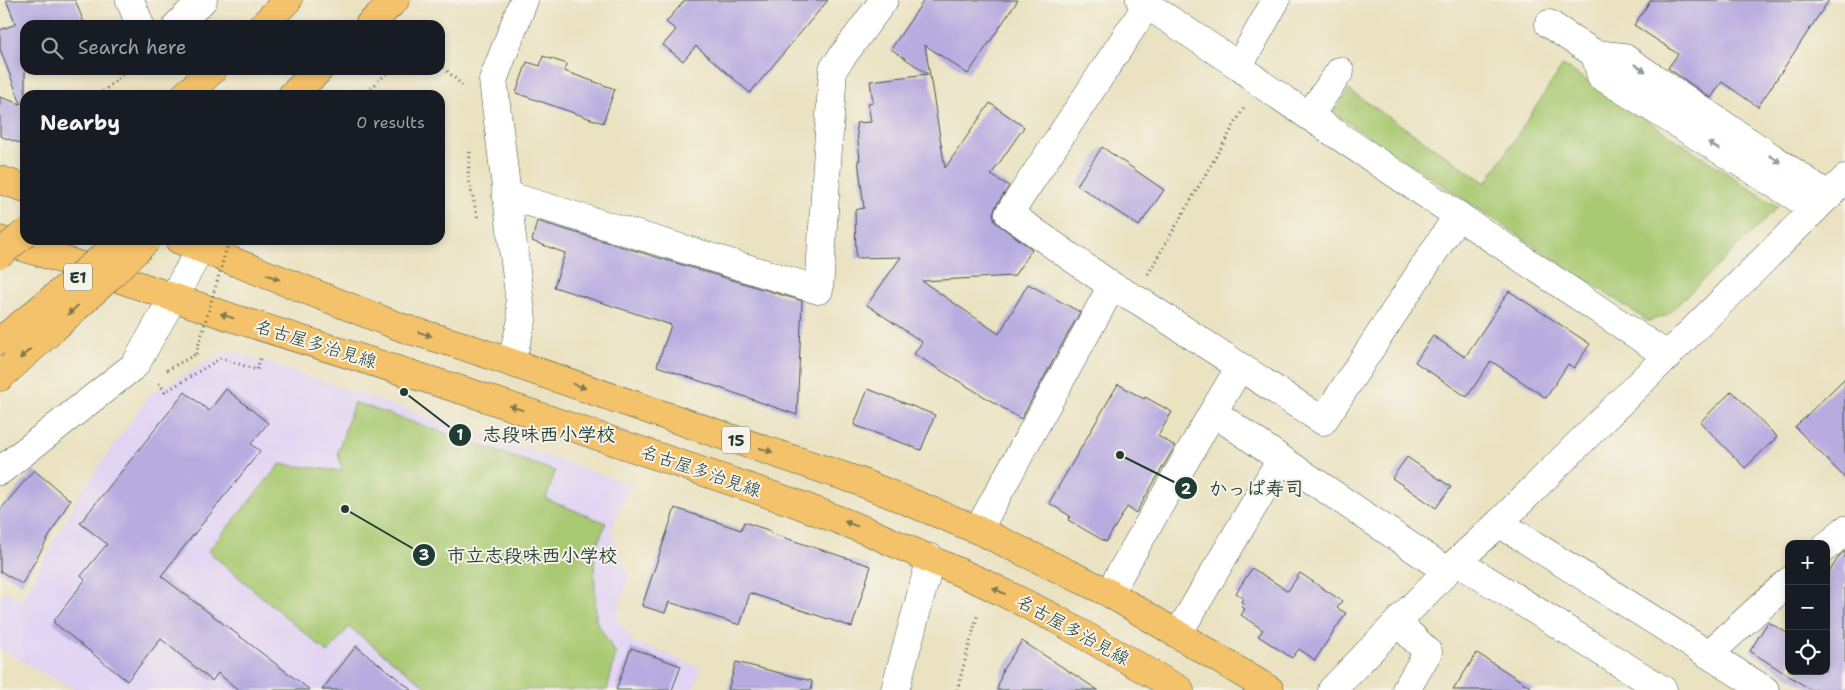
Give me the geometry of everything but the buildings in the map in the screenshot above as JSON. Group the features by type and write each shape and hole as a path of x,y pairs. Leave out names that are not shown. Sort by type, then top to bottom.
{"main road":[{"path":"268,20 288,0"},
{"path":"374,20 395,0"},
{"path":"191,90 208,75"},
{"path":"298,90 314,75"},
{"path":"0,180 20,186"},
{"path":"0,254 20,237"},
{"name":"名古屋多治見線","path":"0,240 474,394 726,479 867,530 931,558 1056,619 1180,690"},
{"name":"E1","path":"0,341 42,322 118,245"},
{"path":"0,377 42,322 104,282 141,245"},
{"name":"15","path":"193,245 387,322 511,362 858,481 978,530 1109,593 1270,690"}],"street":[{"path":"130,0 138,20"},
{"path":"182,20 203,0"},
{"path":"511,362 522,320 493,80 524,0"},
{"path":"506,195 820,290 833,69 884,0"},
{"path":"1239,66 1276,0"},
{"path":"1458,215 1323,420 1141,302 1112,286 1009,214 1144,2 1239,66 1261,84 1458,215 1668,356"},
{"path":"1332,690 1453,567 1829,195 1601,76 1595,54 1548,24"},
{"path":"1309,116 1340,70"},
{"path":"0,472 135,365 173,297 190,245"},
{"path":"978,530 1112,286"},
{"path":"1109,593 1240,367"},
{"path":"1213,412 1281,459 1453,567 1663,690"},
{"path":"1178,634 1281,459"},
{"path":"1499,523 1765,690"},
{"path":"895,690 931,558"},
{"path":"1709,654 1786,585"},
{"path":"1398,622 1428,652 1406,690"}],"path":[{"path":"445,69 468,91"},
{"path":"105,90 122,75"},
{"path":"369,90 385,75"},
{"path":"1141,302 1145,280 1244,109 1261,84"},
{"path":"163,372 196,354 228,245"},
{"path":"155,377 165,392 220,358 257,370 270,329"},
{"path":"957,690 986,584"}],"shaded area":[{"path":"229,350 630,484 611,530 629,579 616,615 632,641 701,668 693,690 74,690 0,649 0,599 5,590 21,600 83,489 150,394"}],"green space":[{"path":"1563,65 1778,207 1666,316 1648,321 1333,113 1349,90 1486,183"},
{"path":"354,402 555,471 546,499 606,523 594,552 596,621 616,654 607,690 430,690 349,627 328,653 208,551 280,464 342,471 338,452"}],"place":[{"name":"志段味西小学校","path":"404,392"},
{"name":"かっぱ寿司","path":"1120,455"},
{"name":"市立志段味西小学校","path":"345,509"}]}
